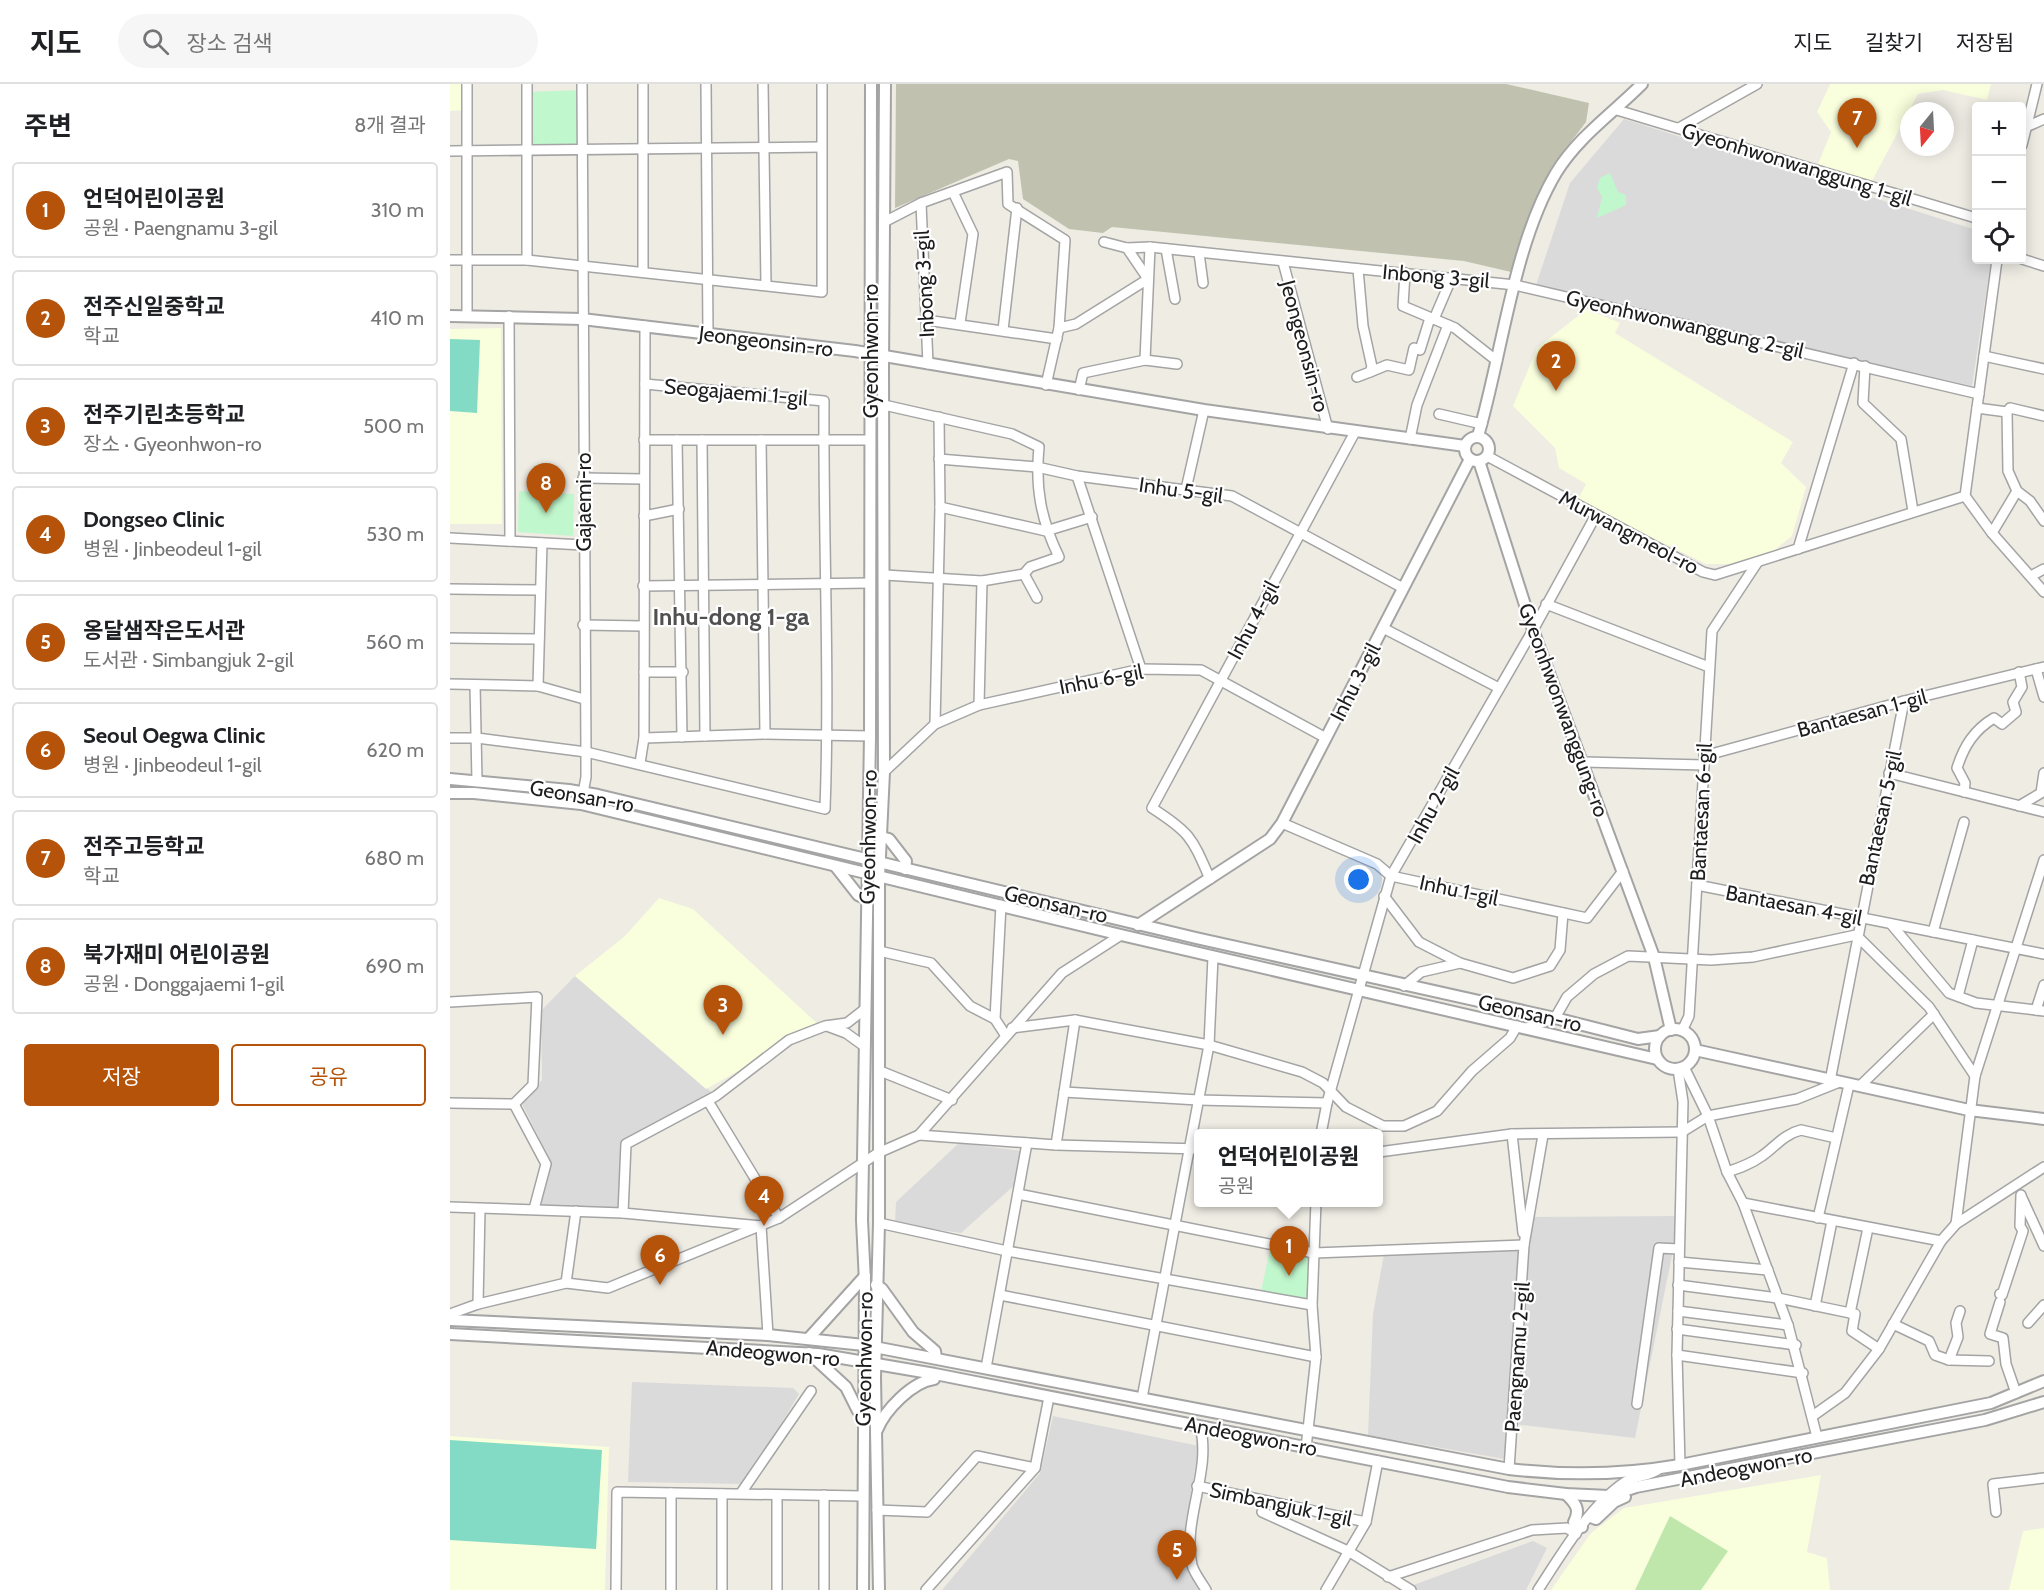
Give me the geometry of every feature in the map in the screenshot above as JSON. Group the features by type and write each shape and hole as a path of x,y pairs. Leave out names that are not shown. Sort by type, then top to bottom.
{"street":[{"path":"467,84 467,316"},
{"path":"527,84 527,260"},
{"name":"Gajaemi-ro","path":"581,804 586,752 583,625 582,84"},
{"path":"643,84 643,272"},
{"path":"706,84 708,334"},
{"path":"763,84 766,285"},
{"path":"450,260 527,260 822,292 822,84"},
{"name":"Gyeonhwon-ro","path":"871,84 870,736 862,1220 870,1346 876,1364 879,1590"},
{"name":"Gyeonhwon-ro","path":"863,1590 864,1362 870,1346 879,1223 879,877 884,772 885,84"},
{"path":"1478,436 1515,285 1535,223 1556,174 1581,141 1617,110 1642,84"},
{"path":"1679,128 1757,84"},
{"path":"2026,127 2037,84"},
{"name":"Gyeonhwonwanggung 1-gil","path":"1617,110 1972,216"},
{"path":"2026,127 2044,119"},
{"path":"450,150 821,147"},
{"name":"Inbong 3-gil","path":"886,221 921,203 1006,172 1008,204 1017,208 1003,330"},
{"name":"Inbong 3-gil","path":"953,192 973,234 960,323"},
{"name":"Inbong 3-gil","path":"921,203 928,364"},
{"path":"1017,208 1065,240 1059,328 1046,385"},
{"name":"Inbong 3-gil","path":"1104,242 1127,248 1150,247 1515,285"},
{"path":"1145,360 1150,247"},
{"path":"1127,248 1148,279"},
{"path":"1166,249 1175,299"},
{"path":"1198,253 1203,283"},
{"path":"2026,260 2044,266"},
{"name":"Jeongeonsin-ro","path":"1282,262 1328,429"},
{"path":"1996,264 1965,496 1992,533 2044,592"},
{"name":"Inbong 3-gil","path":"1358,269 1363,326 1372,367 1370,372"},
{"path":"1405,273 1403,306 1448,325 1497,361"},
{"path":"1357,376 1387,365 1409,370 1414,348 1420,350 1432,318 1452,277"},
{"path":"1059,328 1076,324 1148,279"},
{"name":"Gyeonhwonwanggung 2-gil","path":"1515,285 1979,394"},
{"name":"Jeongeonsin-ro","path":"450,316 582,319 870,354 1204,410 1328,429 1465,446"},
{"path":"509,316 510,541"},
{"path":"926,320 960,323 1057,339"},
{"path":"1410,439 1417,405 1448,325"},
{"name":"Seogajaemi 1-gil","path":"645,326 642,626 644,738 640,763 825,809 828,736 824,584 824,401 645,384"},
{"path":"1984,356 2044,369"},
{"path":"1078,390 1083,373 1145,360 1177,364"},
{"path":"1798,549 1854,363"},
{"path":"1865,366 1863,403 1900,439 1913,511"},
{"path":"884,405 1012,434 1039,447 1035,477 1046,531 1059,557 1030,567 1024,574 982,581 885,575"},
{"path":"1977,408 2007,412"},
{"path":"2044,416 2010,408 2007,412 2008,471 2017,490 2030,501 2044,521"},
{"path":"1186,489 1204,410"},
{"path":"1439,414 1482,424"},
{"path":"935,724 940,507 939,417"},
{"name":"Inhu 4-gil","path":"1210,879 1193,840 1179,825 1152,808 1354,432"},
{"path":"1478,436 1489,444 1479,459 1465,446 1469,439 1478,436"},
{"name":"Seogajaemi 1-gil","path":"644,440 870,440"},
{"path":"678,440 682,737"},
{"path":"702,440 705,736"},
{"path":"761,440 762,661 765,735"},
{"name":"Inhu 5-gil","path":"939,459 1037,466 1077,476 1232,496 1403,588"},
{"name":"Murwangmeol-ro","path":"1479,459 1596,515 1703,572 1716,575 1965,496"},
{"name":"Inhu 3-gil","path":"1121,935 1270,839 1282,824 1403,588 1479,459"},
{"name":"Gyeonhwonwanggung-ro","path":"1479,459 1533,630 1584,762 1654,957 1677,1030"},
{"path":"1077,476 1142,669"},
{"path":"583,478 644,479"},
{"path":"1992,533 2017,490"},
{"path":"940,507 1046,531 1092,517"},
{"path":"644,516 679,509"},
{"name":"Inhu 2-gil","path":"1322,1129 1330,1090 1391,876 1533,630 1596,515"},
{"path":"450,538 583,545"},
{"path":"538,686 542,543"},
{"name":"Bantaesan 6-gil","path":"1677,1030 1689,1016 1712,631 1757,563"},
{"path":"2031,576 2044,569"},
{"path":"1024,574 1036,598"},
{"path":"979,705 982,581"},
{"path":"643,586 869,584"},
{"path":"450,589 540,590"},
{"path":"1546,604 1709,667"},
{"path":"583,625 642,626"},
{"path":"1383,628 1499,688"},
{"path":"450,638 539,639"},
{"path":"644,666 682,672"},
{"name":"Bantaesan 1-gil","path":"1584,762 1704,761 1904,701 2040,668 2044,697"},
{"name":"Inhu 6-gil","path":"884,772 935,724 979,705 1142,669 1201,670 1220,683 1326,738"},
{"path":"1964,792 1965,783 1957,768 1963,748 1981,726 1994,718 2002,724 2016,712 2013,702 2022,687 2019,672"},
{"path":"450,684 538,686 584,699"},
{"path":"475,685 477,781"},
{"name":"Bantaesan 5-gil","path":"1834,1082 1856,935 1904,701"},
{"path":"644,738 765,735 870,736"},
{"path":"450,738 477,738 586,752 640,763"},
{"path":"2019,806 2041,793 2044,772"},
{"path":"1889,773 2044,812"},
{"name":"Geonsan-ro","path":"450,779 583,792 1363,977 1555,1018 1638,1039 1660,1036 1677,1030"},
{"name":"Geonsan-ro","path":"450,794 474,793 581,804 1213,957 1657,1059 1666,1067 1681,1068"},
{"path":"1933,932 1964,822"},
{"name":"Inhu 1-gil","path":"1282,824 1377,864 1391,876 1587,918 1623,871"},
{"path":"881,837 889,839 906,861 905,869"},
{"path":"1956,1224 1975,1076 2044,860"},
{"path":"836,867 859,897 867,899"},
{"name":"Bantaesan 4-gil","path":"1697,885 2044,954"},
{"path":"1384,896 1419,942 1460,963 1513,978 1550,966 1560,950 1563,913"},
{"name":"Geonsan-ro","path":"995,1019 1001,905"},
{"name":"Bantaesan 4-gil","path":"1891,924 1954,994"},
{"path":"450,1314 478,1304 566,1283 608,1288 779,1218 878,1153 919,1135 1062,973 1121,935"},
{"path":"1522,1027 1555,1018 1567,997 1594,974 1628,956 1711,960 1753,957 1856,935 1934,1014 1975,1076"},
{"path":"1973,940 1954,994 1976,1003 2040,1010 2044,985"},
{"path":"879,951 931,963 970,1006 995,1019 1009,1032"},
{"path":"1196,1129 1198,1100 1209,1045 1213,957"},
{"path":"1404,986 1421,972 1460,963"},
{"path":"450,1002 537,997 533,1085 514,1104 450,1103"},
{"path":"845,1028 865,1009"},
{"path":"1818,1218 1836,1138 1855,1085 1934,1014"},
{"path":"1056,1145 1075,1020"},
{"name":"Geonsan-ro","path":"1009,1032 1075,1020 1209,1045 1302,1072 1323,1083 1346,1107 1371,1122 1383,1126 1404,1126 1437,1111 1472,1071 1522,1027"},
{"path":"623,1214 626,1144 708,1101 789,1040 825,1026 845,1028 864,1046"},
{"path":"1677,1030 1691,1038 1695,1050 1692,1059 1681,1068"},
{"path":"1657,1059 1655,1046 1660,1036"},
{"path":"1695,1050 1969,1110 2044,1119"},
{"path":"1681,1068 1708,1116 1727,1172 1743,1203 1796,1345 1814,1415 1817,1437"},
{"path":"1680,1465 1677,1329 1683,1102 1681,1068"},
{"path":"880,1071 952,1100"},
{"path":"1383,1151 1512,1134 1682,1132 1708,1116 1797,1099 1834,1082"},
{"path":"1064,1092 1198,1100 1327,1102"},
{"path":"708,1101 779,1218"},
{"path":"514,1104 546,1164 534,1209"},
{"path":"1727,1172 1759,1158 1786,1135 1796,1131 1801,1130 1836,1138"},
{"name":"Paengnamu 2-gil","path":"1512,1134 1524,1245"},
{"path":"919,1135 1056,1145 1194,1149 1174,1225 1142,1398"},
{"name":"Paengnamu 2-gil","path":"1509,1469 1524,1245 1543,1135"},
{"path":"986,1368 1027,1143"},
{"path":"1814,1415 1845,1393 1878,1349 1941,1241 1956,1224 2044,1167"},
{"path":"2016,1185 2044,1246"},
{"path":"1018,1194 1314,1253 1524,1245"},
{"path":"2016,1393 2006,1364 2003,1338 1990,1334 2023,1231 2020,1226 2021,1195"},
{"path":"1743,1203 1941,1241"},
{"path":"450,1207 576,1211 761,1226"},
{"path":"1306,1448 1316,1357 1312,1305 1316,1207"},
{"path":"478,1304 480,1209"},
{"path":"566,1283 576,1211"},
{"path":"1815,1306 1832,1221"},
{"path":"879,1223 1008,1251 1312,1305"},
{"path":"761,1226 768,1335"},
{"path":"1850,1313 1868,1228"},
{"path":"1637,1404 1659,1248 1679,1250"},
{"path":"1679,1262 1768,1270"},
{"path":"809,1338 865,1276"},
{"path":"1678,1285 1778,1298 1855,1314 1852,1331 1878,1349"},
{"path":"876,1286 882,1290 913,1332 935,1352 936,1358"},
{"path":"1000,1295 1155,1323 1316,1357"},
{"path":"2028,1323 2043,1307"},
{"path":"1678,1311 1788,1325"},
{"path":"1948,1360 1958,1337 1956,1323 1960,1311"},
{"name":"Andeogwon-ro","path":"450,1320 768,1335 870,1346 1509,1469 1579,1475 1659,1469 1991,1403 2044,1381"},
{"path":"1893,1324 1929,1341 1935,1355 1948,1360 1989,1361"},
{"path":"1677,1329 1796,1345"},
{"name":"Andeogwon-ro","path":"450,1334 808,1353 935,1374 1508,1486 1566,1494 1609,1496 1636,1488 1984,1420 2044,1402"},
{"path":"808,1353 846,1387 858,1411 864,1412"},
{"path":"1677,1355 1803,1373"},
{"path":"876,1433 886,1414 914,1388 925,1380 934,1379 935,1374"},
{"path":"741,1493 811,1391"},
{"path":"926,1590 1035,1468 1049,1397"},
{"path":"1200,1426 1204,1446 1192,1530 1192,1566 1206,1590"},
{"path":"877,1510 927,1512 976,1456 1035,1468"},
{"name":"Simbangjuk 1-gil","path":"1326,1590 1366,1522 1378,1461"},
{"path":"1538,1590 1579,1531 1609,1496 1627,1480 1651,1475 1659,1469"},
{"path":"1996,1512 1993,1484 2044,1478"},
{"name":"Simbangjuk 1-gil","path":"1197,1486 1366,1522"},
{"path":"1591,1517 1596,1519 1614,1502 1636,1492 1636,1488"},
{"path":"616,1588 617,1492 862,1496"},
{"path":"670,1493 671,1588"},
{"path":"722,1494 722,1587"},
{"path":"1566,1494 1576,1505 1578,1515 1574,1522 1579,1531"},
{"path":"777,1495 777,1589"},
{"path":"824,1495 824,1589"},
{"name":"Simbangjuk 1-gil","path":"1262,1512 1348,1551 1411,1590"},
{"path":"1388,1577 1532,1530 1567,1528 1579,1531"}],"shaded area":[{"path":"450,84 465,84 464,110 450,111"},
{"path":"896,84 1506,84 1589,103 1586,122 1551,168 1520,239 1511,272 1464,261 1112,227 1103,233 1069,229 1023,199 1018,161 1009,159 895,208"},
{"path":"1830,84 1991,84 1987,100 1943,90 1918,94 1914,102 1900,102 1900,128 1871,183 1818,164 1831,132 1817,112"},
{"path":"1624,119 1972,229 1972,264 1990,264 1972,386 1536,285 1570,183"},
{"path":"1587,309 1620,323 1615,333 1793,442 1781,463 1806,487 1792,536 1770,554 1738,564 1706,564 1577,501 1586,484 1559,468 1555,448 1513,406 1537,348"},
{"path":"501,328 502,524 450,524 450,329"},
{"path":"659,898 693,909 820,1026 706,1089 575,976 625,936"},
{"path":"575,976 716,1096 626,1144 623,1213 535,1206 551,1161 521,1102 542,1080 541,1011"},
{"path":"959,1143 1021,1151 1017,1183 961,1233 895,1224 896,1202"},
{"path":"1680,1216 1635,1438 1512,1424 1510,1460 1368,1435 1373,1314 1385,1249 1524,1245 1529,1217"},
{"path":"632,1382 793,1388 799,1394 745,1484 628,1482"},
{"path":"1053,1416 1199,1446 1186,1521 1185,1554 1199,1590 942,1590 1040,1473"},
{"path":"450,1436 609,1447 605,1590 450,1590"},
{"path":"1821,1475 1807,1552 1827,1558 1830,1590 1551,1590 1591,1533 1624,1508"},
{"path":"2044,1528 2044,1590 2009,1590 2023,1531"},
{"path":"1533,1541 1547,1548 1526,1590 1400,1590"}],"green space":[{"path":"582,90 582,149 526,148 527,92"},
{"path":"1610,173 1618,192 1626,195 1626,205 1597,218 1602,197 1597,188 1600,178"},
{"path":"450,339 480,340 477,413 450,411"},
{"path":"519,491 574,494 573,536 518,532"},
{"path":"1271,1245 1314,1255 1312,1305 1260,1296"},
{"path":"450,1440 602,1450 596,1549 450,1540"},
{"path":"1670,1516 1728,1551 1701,1590 1635,1590"}],"place":[{"name":"전주고등학교","path":"1857,148"},
{"name":"전주신일중학교","path":"1556,391"},
{"name":"북가재미 어린이공원","path":"546,513"},
{"name":"전주기린초등학교","path":"723,1035"},
{"name":"Dongseo Clinic","path":"764,1226"},
{"name":"언덕어린이공원","path":"1289,1276"},
{"name":"Seoul Oegwa Clinic","path":"660,1285"},
{"name":"옹달샘작은도서관","path":"1177,1580"}],"district":[{"name":"Inhu-dong 1-ga","path":"731,616"}]}
